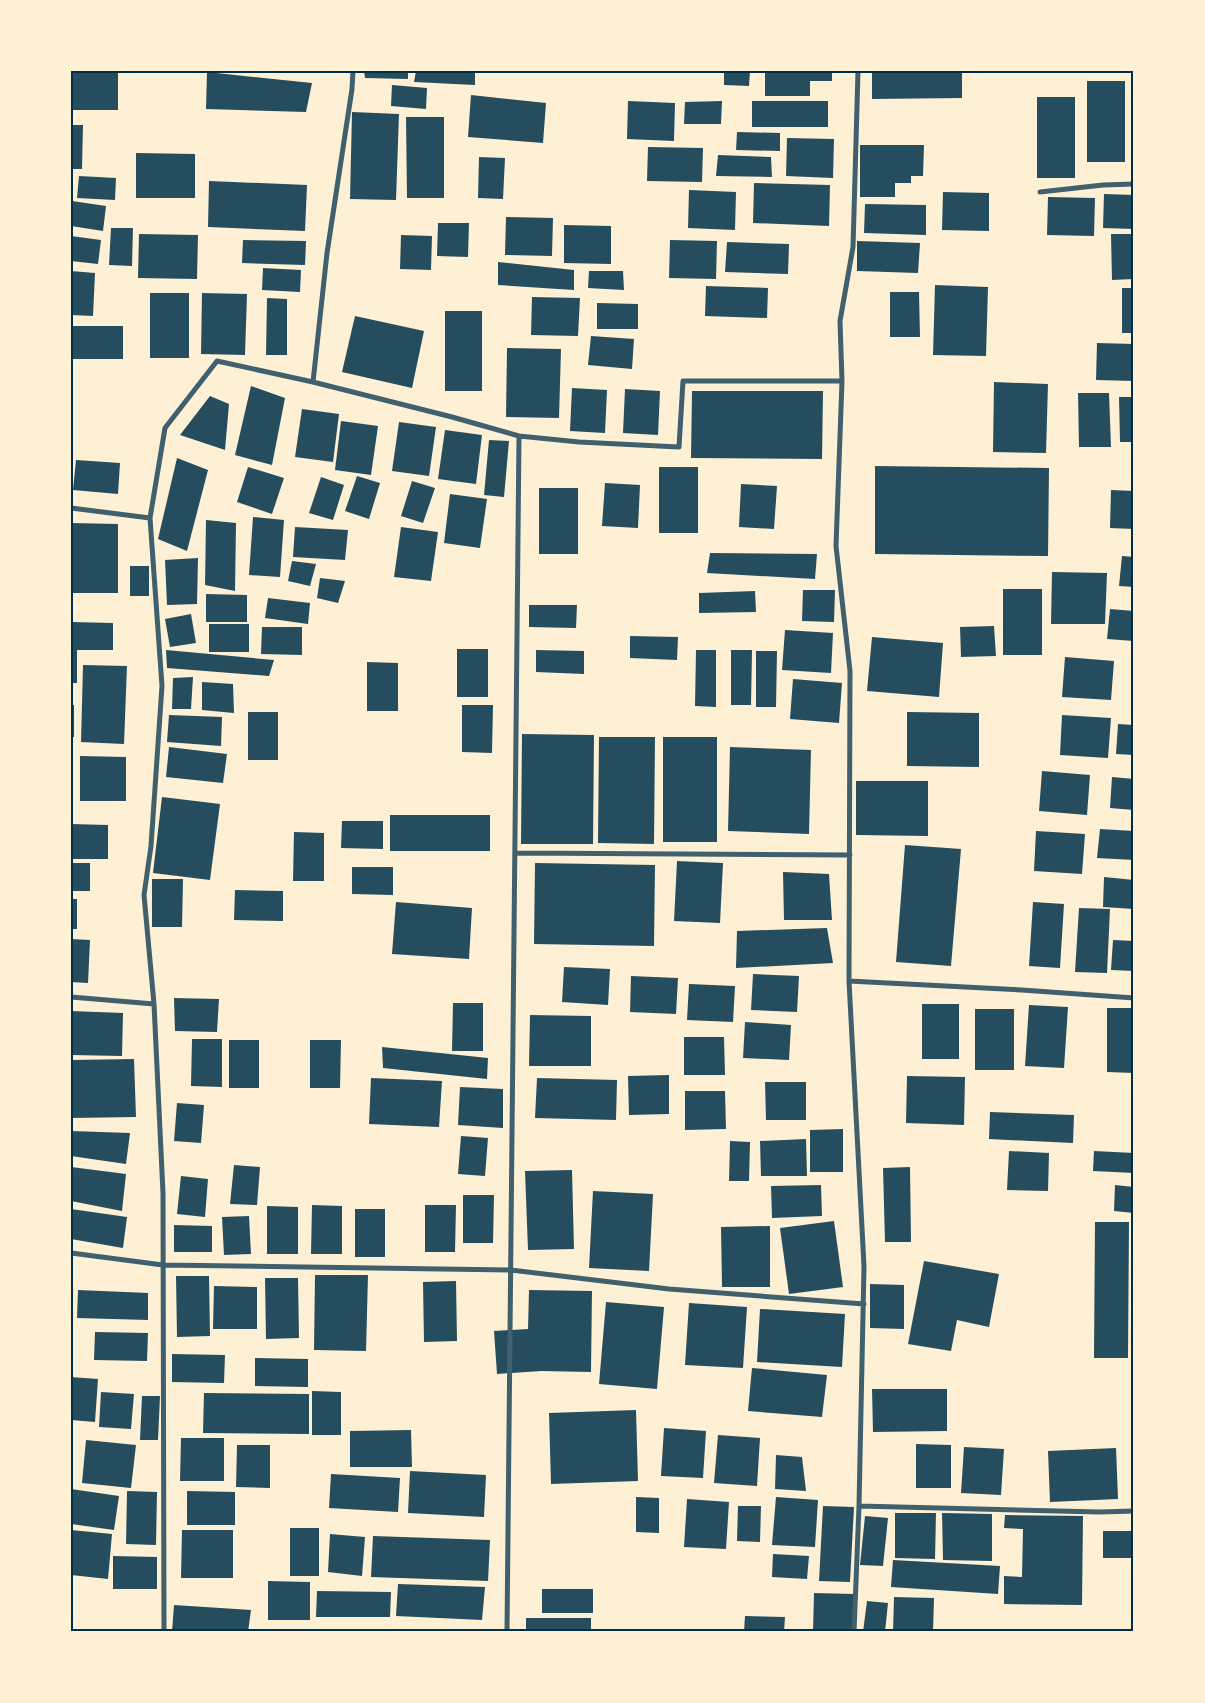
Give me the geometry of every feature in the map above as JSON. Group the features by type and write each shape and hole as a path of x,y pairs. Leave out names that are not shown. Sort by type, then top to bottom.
{"street":[{"path":"313,382 327,253 352,89 353,71"},
{"path":"854,1632 859,1506 864,1266 849,982 850,670 836,546 842,381 840,321 853,247 858,71"},
{"path":"1040,192 1103,184 1134,184"},
{"path":"164,1632 163,1193 154,1004 144,895 151,846 162,686 150,518 165,428 218,361 313,382 519,436 579,442 680,447 683,381 842,381"},
{"path":"508,1632 519,436"},
{"path":"71,508 150,518"},
{"path":"515,853 850,855"},
{"path":"849,982 1022,990 1134,998"},
{"path":"71,997 154,1004"},
{"path":"71,1253 163,1265 511,1270 669,1289 864,1304"},
{"path":"859,1506 1100,1512 1134,1511"}],"building":[{"path":"71,71 118,71 118,110 71,110"},
{"path":"364,71 408,71 408,79 365,78"},
{"path":"416,71 475,71 475,85 414,82"},
{"path":"724,71 750,71 749,86 724,85"},
{"path":"765,71 832,71 832,81 810,81 810,96 765,96"},
{"path":"872,71 962,71 962,98 872,99"},
{"path":"207,72 312,83 306,112 206,109"},
{"path":"1087,81 1125,81 1125,162 1087,162"},
{"path":"392,85 427,88 426,109 391,106"},
{"path":"471,95 546,103 543,143 468,137"},
{"path":"1037,97 1075,97 1075,178 1037,178"},
{"path":"628,101 675,103 674,141 627,139"},
{"path":"722,101 721,124 684,124 685,102"},
{"path":"752,101 828,101 828,127 752,127"},
{"path":"352,112 399,114 396,200 350,199"},
{"path":"406,117 444,117 444,198 407,198"},
{"path":"71,125 83,125 82,169 71,169"},
{"path":"737,132 780,133 780,151 736,150"},
{"path":"787,138 834,139 833,178 786,176"},
{"path":"860,145 924,145 923,176 911,176 911,183 895,183 895,197 860,197"},
{"path":"648,147 703,148 702,182 647,181"},
{"path":"136,153 195,154 195,198 136,198"},
{"path":"718,155 771,157 772,177 716,176"},
{"path":"479,157 505,158 503,199 478,198"},
{"path":"79,176 116,178 115,200 77,198"},
{"path":"209,181 307,185 305,231 208,227"},
{"path":"754,183 830,185 829,226 753,223"},
{"path":"689,190 736,192 735,230 688,228"},
{"path":"943,192 989,193 989,231 942,230"},
{"path":"1104,194 1134,195 1134,229 1103,228"},
{"path":"1048,197 1095,198 1094,236 1047,235"},
{"path":"72,201 106,206 103,231 71,226"},
{"path":"865,204 926,205 926,235 864,233"},
{"path":"506,217 553,218 552,256 505,255"},
{"path":"438,223 469,223 468,257 437,256"},
{"path":"564,225 611,226 611,264 564,263"},
{"path":"111,228 133,228 132,266 109,265"},
{"path":"139,234 198,235 197,279 138,278"},
{"path":"1111,234 1134,234 1134,279 1112,280"},
{"path":"401,235 432,236 431,270 400,269"},
{"path":"71,236 101,240 98,264 71,261"},
{"path":"243,240 306,241 305,265 242,263"},
{"path":"670,240 717,241 716,279 669,278"},
{"path":"857,241 920,243 918,273 857,271"},
{"path":"727,242 789,244 788,274 725,272"},
{"path":"498,262 574,270 574,290 498,285"},
{"path":"263,268 301,270 300,292 262,290"},
{"path":"71,271 95,273 93,316 71,315"},
{"path":"589,271 623,271 624,290 588,288"},
{"path":"935,285 988,287 986,356 933,355"},
{"path":"706,286 768,288 767,318 705,316"},
{"path":"1122,288 1134,288 1134,333 1122,333"},
{"path":"890,292 919,292 920,337 890,337"},
{"path":"150,293 189,293 189,358 150,358"},
{"path":"202,293 247,294 245,355 201,354"},
{"path":"532,297 580,298 578,336 531,335"},
{"path":"267,298 287,299 287,355 266,355"},
{"path":"597,303 638,304 638,329 597,329"},
{"path":"445,311 482,311 482,391 445,391"},
{"path":"355,316 424,331 412,388 342,372"},
{"path":"71,326 123,326 123,359 71,359"},
{"path":"591,336 634,339 632,369 588,365"},
{"path":"1097,343 1134,344 1134,381 1096,380"},
{"path":"507,348 561,349 559,418 506,417"},
{"path":"994,382 1048,384 1046,453 993,452"},
{"path":"251,386 285,398 272,465 235,455"},
{"path":"572,388 607,390 605,433 570,431"},
{"path":"625,389 660,391 658,435 623,433"},
{"path":"692,391 823,391 822,459 691,458"},
{"path":"1078,393 1109,393 1111,447 1079,447"},
{"path":"210,396 229,404 225,450 180,435"},
{"path":"1119,397 1134,397 1134,442 1120,442"},
{"path":"302,409 339,414 333,462 295,457"},
{"path":"341,421 378,426 371,475 335,470"},
{"path":"399,422 436,427 429,476 392,471"},
{"path":"445,430 482,435 476,484 438,479"},
{"path":"489,440 509,441 504,497 484,495"},
{"path":"177,458 208,470 187,551 158,539"},
{"path":"76,460 120,463 118,494 73,490"},
{"path":"875,466 1049,468 1048,556 875,554"},
{"path":"248,467 284,478 272,514 237,502"},
{"path":"659,467 698,467 698,533 659,533"},
{"path":"357,476 380,483 369,519 345,511"},
{"path":"321,477 344,485 333,520 309,513"},
{"path":"412,481 435,488 423,523 401,516"},
{"path":"605,483 640,485 638,528 602,526"},
{"path":"741,484 777,486 774,529 739,527"},
{"path":"539,488 578,488 578,554 539,554"},
{"path":"1111,490 1134,491 1134,529 1110,528"},
{"path":"450,494 487,499 480,548 444,543"},
{"path":"253,517 284,520 280,577 249,575"},
{"path":"206,520 236,523 235,591 205,585"},
{"path":"71,523 118,524 118,593 71,593"},
{"path":"295,527 348,530 345,560 293,557"},
{"path":"401,527 438,532 431,581 394,577"},
{"path":"710,553 817,554 815,579 707,573"},
{"path":"1122,556 1134,557 1134,587 1119,586"},
{"path":"198,558 197,604 167,605 165,560"},
{"path":"292,561 316,564 310,586 288,581"},
{"path":"130,566 149,566 149,596 130,596"},
{"path":"1052,572 1107,573 1105,624 1051,624"},
{"path":"320,578 345,581 338,603 317,598"},
{"path":"1003,589 1042,589 1042,655 1003,655"},
{"path":"803,590 835,590 834,622 802,621"},
{"path":"755,591 756,612 699,613 699,593"},
{"path":"206,594 247,595 247,622 206,622"},
{"path":"268,598 310,603 308,624 265,618"},
{"path":"529,605 577,605 576,628 529,627"},
{"path":"1110,609 1134,611 1134,641 1107,639"},
{"path":"191,614 196,643 170,647 165,619"},
{"path":"72,622 113,623 113,650 77,650 77,683 71,683"},
{"path":"209,624 249,624 249,652 209,652"},
{"path":"994,626 996,656 961,657 960,627"},
{"path":"262,627 302,627 302,655 261,654"},
{"path":"785,630 833,633 831,673 782,670"},
{"path":"630,636 678,637 677,660 630,658"},
{"path":"872,637 943,643 939,697 867,691"},
{"path":"457,649 488,649 488,697 457,697"},
{"path":"166,650 274,660 269,676 167,668"},
{"path":"536,650 584,651 584,674 536,672"},
{"path":"696,650 716,650 716,707 695,706"},
{"path":"731,650 752,650 751,705 731,705"},
{"path":"756,651 777,651 776,707 756,707"},
{"path":"1065,657 1114,661 1111,700 1062,697"},
{"path":"367,662 398,663 398,711 367,711"},
{"path":"83,665 127,666 124,744 81,742"},
{"path":"193,677 191,709 172,709 173,678"},
{"path":"793,679 842,683 839,723 790,719"},
{"path":"202,682 233,684 234,713 202,710"},
{"path":"71,705 74,705 74,737 71,737"},
{"path":"462,705 493,705 492,753 462,752"},
{"path":"248,712 278,712 278,760 248,760"},
{"path":"907,712 979,713 979,767 907,766"},
{"path":"169,715 222,717 221,746 167,742"},
{"path":"1062,715 1111,718 1108,758 1060,755"},
{"path":"1118,724 1134,725 1134,755 1116,754"},
{"path":"522,734 594,735 593,844 521,844"},
{"path":"599,737 655,737 654,844 598,843"},
{"path":"663,737 717,737 717,842 663,842"},
{"path":"169,747 227,754 223,783 166,777"},
{"path":"730,747 811,750 809,834 728,831"},
{"path":"80,756 126,757 126,801 80,801"},
{"path":"1042,771 1090,775 1087,815 1039,811"},
{"path":"1112,777 1134,779 1134,810 1110,808"},
{"path":"856,781 928,781 928,836 856,835"},
{"path":"162,797 220,804 210,880 153,873"},
{"path":"390,815 490,815 490,851 390,851"},
{"path":"342,821 383,821 383,849 341,848"},
{"path":"71,824 108,825 108,859 71,859"},
{"path":"1100,829 1134,831 1134,860 1097,858"},
{"path":"1036,831 1085,834 1082,874 1034,871"},
{"path":"294,832 324,833 324,881 293,881"},
{"path":"905,845 961,849 951,966 896,962"},
{"path":"677,861 723,863 720,923 674,921"},
{"path":"71,863 90,863 90,891 71,891"},
{"path":"535,863 655,865 654,946 534,944"},
{"path":"352,867 393,867 393,895 352,894"},
{"path":"783,872 829,874 832,920 784,920"},
{"path":"1104,877 1134,880 1134,909 1103,907"},
{"path":"152,879 183,879 182,927 152,927"},
{"path":"235,890 283,891 283,921 234,920"},
{"path":"71,899 77,899 77,929 71,929"},
{"path":"396,902 472,908 469,959 392,954"},
{"path":"1033,902 1064,904 1060,968 1029,966"},
{"path":"1079,908 1110,909 1107,973 1075,972"},
{"path":"827,928 833,963 736,968 737,931"},
{"path":"71,939 90,940 88,983 71,982"},
{"path":"1113,940 1134,941 1134,971 1111,970"},
{"path":"564,967 610,969 608,1005 562,1002"},
{"path":"753,974 799,976 797,1012 751,1010"},
{"path":"631,976 678,978 676,1014 630,1012"},
{"path":"689,984 735,986 733,1022 687,1020"},
{"path":"174,998 219,999 217,1032 175,1031"},
{"path":"453,1003 483,1003 483,1051 452,1051"},
{"path":"922,1004 959,1004 959,1059 922,1059"},
{"path":"1029,1005 1068,1007 1064,1068 1025,1066"},
{"path":"1107,1008 1134,1008 1134,1073 1107,1072"},
{"path":"975,1009 1014,1009 1014,1070 975,1070"},
{"path":"71,1011 123,1013 122,1056 71,1055"},
{"path":"530,1015 591,1016 591,1066 529,1066"},
{"path":"745,1022 791,1025 789,1060 743,1058"},
{"path":"684,1037 724,1037 725,1075 684,1075"},
{"path":"192,1039 222,1039 222,1087 191,1086"},
{"path":"229,1040 259,1040 259,1088 229,1088"},
{"path":"310,1040 341,1040 340,1088 310,1088"},
{"path":"382,1047 488,1058 487,1079 383,1068"},
{"path":"134,1059 136,1117 71,1118 71,1060"},
{"path":"669,1075 669,1114 629,1115 628,1076"},
{"path":"907,1076 965,1077 964,1125 906,1123"},
{"path":"371,1078 442,1081 439,1127 369,1124"},
{"path":"537,1078 617,1080 616,1120 535,1118"},
{"path":"765,1082 806,1082 806,1120 766,1120"},
{"path":"460,1087 503,1089 503,1128 458,1125"},
{"path":"685,1091 725,1091 726,1129 685,1130"},
{"path":"177,1103 204,1105 201,1143 174,1141"},
{"path":"990,1112 1074,1115 1073,1143 989,1139"},
{"path":"843,1129 843,1172 810,1172 810,1130"},
{"path":"71,1131 130,1133 126,1164 71,1156"},
{"path":"461,1136 488,1138 485,1176 458,1174"},
{"path":"806,1139 807,1176 761,1176 760,1141"},
{"path":"730,1141 750,1142 749,1181 729,1181"},
{"path":"1009,1151 1049,1153 1048,1191 1007,1190"},
{"path":"1094,1151 1134,1153 1134,1173 1093,1171"},
{"path":"234,1165 260,1167 257,1205 230,1204"},
{"path":"71,1167 126,1174 122,1211 71,1201"},
{"path":"910,1167 911,1242 885,1242 883,1168"},
{"path":"572,1170 574,1249 528,1250 525,1171"},
{"path":"181,1176 208,1179 205,1217 177,1214"},
{"path":"821,1185 822,1216 772,1218 771,1186"},
{"path":"1115,1185 1134,1187 1134,1213 1114,1211"},
{"path":"593,1191 653,1194 649,1271 589,1268"},
{"path":"463,1195 494,1195 493,1243 463,1243"},
{"path":"312,1205 342,1206 342,1254 311,1254"},
{"path":"425,1205 456,1205 455,1252 425,1252"},
{"path":"267,1206 298,1207 298,1254 267,1254"},
{"path":"71,1209 127,1217 123,1248 71,1239"},
{"path":"355,1209 385,1209 385,1257 355,1257"},
{"path":"249,1216 251,1254 224,1255 222,1217"},
{"path":"834,1221 843,1287 789,1294 780,1228"},
{"path":"1095,1222 1129,1222 1128,1358 1094,1358"},
{"path":"174,1225 212,1226 212,1252 174,1252"},
{"path":"770,1226 770,1287 722,1287 721,1227"},
{"path":"924,1261 999,1274 989,1327 957,1320 951,1351 908,1344"},
{"path":"315,1275 368,1275 366,1351 314,1350"},
{"path":"176,1276 209,1276 210,1336 177,1337"},
{"path":"265,1278 298,1278 299,1338 266,1339"},
{"path":"456,1281 457,1341 424,1342 423,1282"},
{"path":"870,1284 904,1285 904,1329 870,1328"},
{"path":"214,1286 257,1287 257,1329 213,1329"},
{"path":"78,1290 148,1293 148,1320 77,1318"},
{"path":"529,1290 592,1291 591,1372 541,1371 497,1374 494,1331 528,1329"},
{"path":"606,1302 664,1307 657,1389 599,1384"},
{"path":"689,1303 747,1307 743,1368 685,1365"},
{"path":"760,1309 845,1314 842,1367 757,1362"},
{"path":"95,1332 148,1333 147,1361 94,1360"},
{"path":"172,1354 225,1355 224,1383 172,1382"},
{"path":"255,1358 308,1359 308,1387 255,1386"},
{"path":"752,1368 827,1375 822,1417 748,1411"},
{"path":"71,1377 98,1379 95,1422 71,1420"},
{"path":"872,1389 947,1389 947,1431 873,1432"},
{"path":"312,1391 341,1392 341,1435 312,1435"},
{"path":"101,1392 134,1394 131,1429 99,1427"},
{"path":"204,1393 309,1394 309,1434 203,1433"},
{"path":"142,1396 160,1396 158,1440 140,1440"},
{"path":"636,1410 638,1481 551,1484 549,1413"},
{"path":"664,1428 706,1431 703,1478 661,1476"},
{"path":"411,1430 412,1467 350,1467 350,1431"},
{"path":"718,1435 760,1438 757,1486 714,1483"},
{"path":"181,1438 224,1438 224,1481 180,1481"},
{"path":"86,1440 136,1445 131,1488 82,1483"},
{"path":"916,1444 951,1445 951,1488 916,1488"},
{"path":"237,1445 270,1445 270,1488 236,1487"},
{"path":"964,1447 1004,1449 1001,1495 961,1493"},
{"path":"1116,1448 1118,1499 1050,1502 1048,1451"},
{"path":"776,1455 802,1457 806,1491 775,1489"},
{"path":"410,1471 486,1475 484,1517 408,1513"},
{"path":"331,1474 400,1478 398,1512 329,1508"},
{"path":"71,1489 119,1496 114,1530 71,1524"},
{"path":"127,1491 157,1492 156,1545 126,1544"},
{"path":"187,1491 235,1492 235,1525 187,1525"},
{"path":"636,1497 659,1498 659,1533 636,1532"},
{"path":"776,1497 818,1500 815,1547 772,1545"},
{"path":"687,1499 729,1502 726,1549 684,1547"},
{"path":"738,1506 761,1506 760,1542 737,1541"},
{"path":"823,1506 854,1507 850,1582 819,1581"},
{"path":"895,1513 936,1513 935,1559 895,1558"},
{"path":"942,1513 992,1514 992,1561 943,1560"},
{"path":"1005,1515 1083,1516 1082,1605 1004,1604 1004,1576 1022,1577 1023,1529 1004,1528"},
{"path":"865,1516 888,1518 883,1566 860,1565"},
{"path":"290,1528 319,1528 319,1576 290,1576"},
{"path":"71,1530 112,1534 108,1579 71,1575"},
{"path":"182,1530 233,1530 233,1578 181,1578"},
{"path":"1103,1531 1134,1531 1134,1558 1103,1558"},
{"path":"330,1534 365,1537 362,1576 328,1572"},
{"path":"373,1536 490,1540 488,1581 371,1577"},
{"path":"773,1554 809,1556 807,1579 772,1577"},
{"path":"113,1556 157,1557 157,1589 113,1589"},
{"path":"893,1560 1000,1566 998,1594 891,1587"},
{"path":"268,1581 310,1582 310,1620 268,1620"},
{"path":"398,1584 485,1587 482,1620 396,1616"},
{"path":"542,1589 593,1589 593,1613 542,1613"},
{"path":"317,1591 391,1592 390,1617 316,1617"},
{"path":"814,1593 854,1594 853,1632 813,1632"},
{"path":"894,1597 934,1598 933,1632 893,1632"},
{"path":"867,1601 888,1603 885,1632 863,1632"},
{"path":"174,1605 251,1610 248,1632 172,1632"},
{"path":"745,1616 785,1617 784,1632 744,1632"},
{"path":"526,1618 591,1618 591,1632 526,1632"},
{"path":"393,1629 436,1630 436,1632 393,1632"}]}
